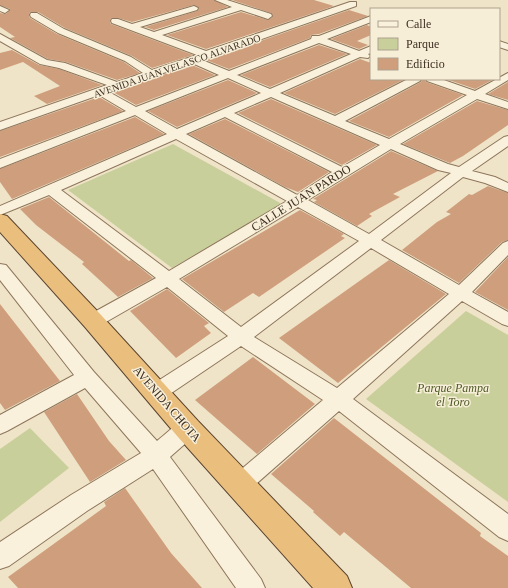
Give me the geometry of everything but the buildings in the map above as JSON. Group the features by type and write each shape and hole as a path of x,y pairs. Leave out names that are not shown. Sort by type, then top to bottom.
{"highway":[{"name":"AVENIDA CHOTA","path":"0,220 94,321 188,429 335,588"}],"street":[{"path":"219,0 268,16"},
{"name":"AVENIDA JUAN VELASCO ALVARADO","path":"0,126 194,60 352,3"},
{"path":"154,35 241,7"},
{"path":"132,27 194,8"},
{"path":"34,16 61,32 128,59 152,74"},
{"path":"0,164 370,19"},
{"path":"115,21 207,55"},
{"path":"285,28 365,56"},
{"path":"0,37 44,62 61,65 119,86"},
{"path":"0,211 271,93 365,56"},
{"path":"194,60 443,167 460,173 490,180 508,188"},
{"name":"CALLE JUAN PARDO","path":"94,321 168,279 389,144 508,76"},
{"path":"335,121 414,80"},
{"path":"433,80 508,106"},
{"path":"101,92 137,111 176,135 369,240 508,320"},
{"path":"226,113 342,172"},
{"path":"157,392 241,337 369,240 460,173 508,140"},
{"path":"51,189 241,337 338,399 508,529"},
{"path":"239,485 461,293 508,246"},
{"path":"0,269 87,378 156,455 252,588"},
{"path":"0,425 87,378"},
{"path":"0,557 79,503 156,455 188,429"}],"green space":[{"path":"173,144 282,204 172,268 68,190"},
{"name":"Parque Pampa el Toro","path":"466,311 508,335 508,502 366,399"},
{"path":"30,428 69,468 0,522 0,449"}]}
